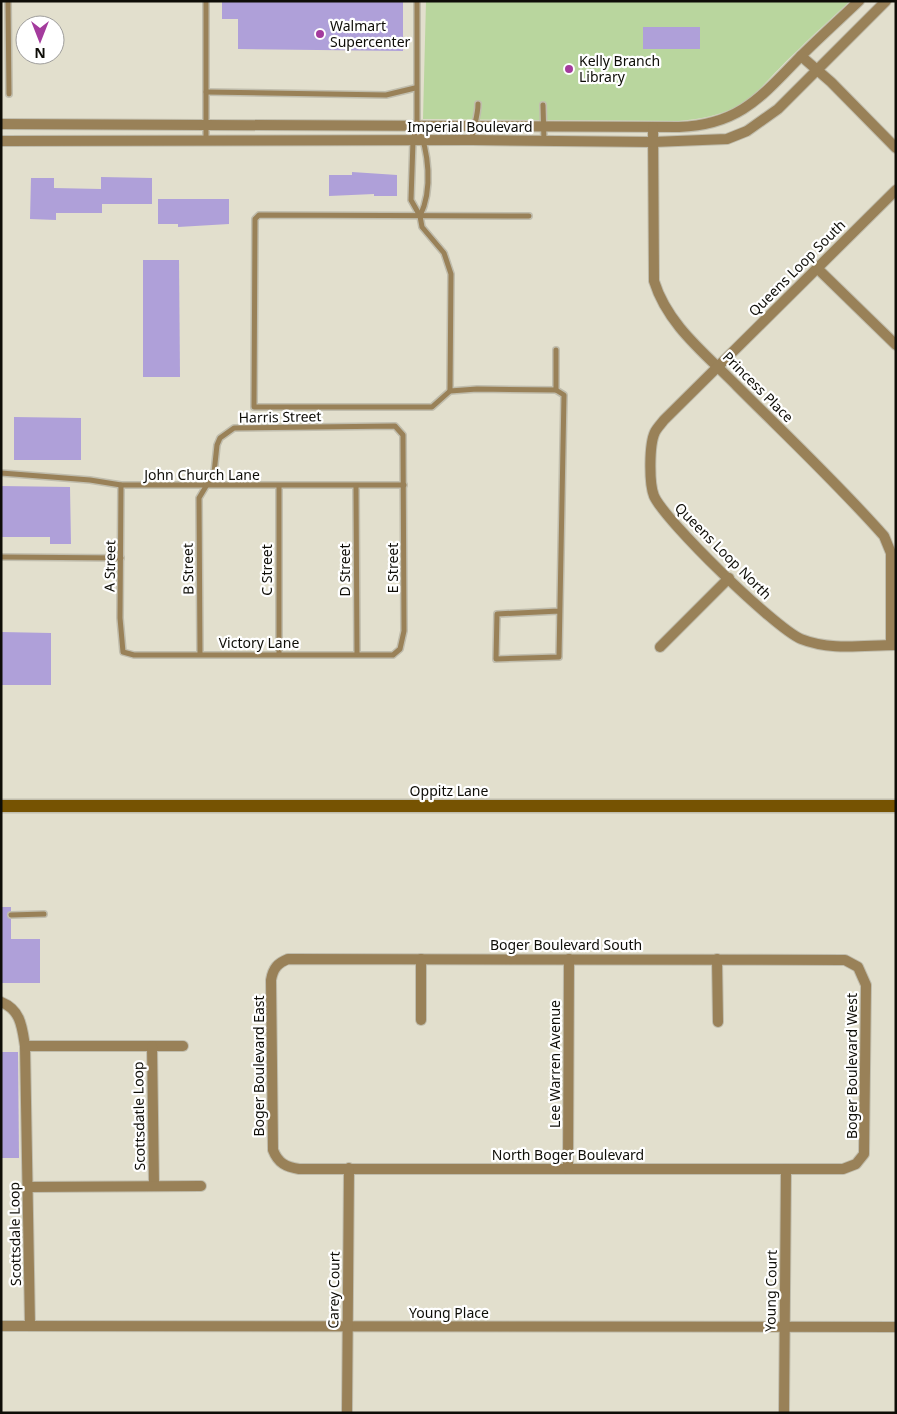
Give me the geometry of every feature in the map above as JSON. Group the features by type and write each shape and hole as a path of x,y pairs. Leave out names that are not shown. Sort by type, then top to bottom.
{"street":[{"name":"Imperial Boulevard","path":"1,124 698,127 729,118 755,103 859,1"},
{"name":"Imperial Boulevard","path":"1,142 472,140 653,142 727,139 747,131 778,109 886,1"},
{"path":"801,56 818,70 896,148"},
{"name":"Princess Place","path":"653,127 654,281 658,295 670,316 884,536 891,553 893,645"},
{"name":"Queens Loop South","path":"719,367 896,190"},
{"path":"818,269 896,345"},
{"name":"Queens Loop North","path":"719,367 664,420 655,433 651,485 659,506 769,617 801,638 837,646 893,645"},
{"path":"660,647 729,578"},
{"name":"Oppitz Lane","path":"1,806 896,806"},
{"name":"Boger Boulevard South","path":"275,968 280,962 288,959 845,960 858,967"},
{"path":"421,959 421,1020"},
{"name":"Lee Warren Avenue","path":"568,1169 569,959"},
{"path":"717,959 718,1022"},
{"name":"Boger Boulevard West","path":"856,1164 865,1149 866,985 858,967"},
{"name":"Boger Boulevard East","path":"275,968 272,980 274,1150 280,1162"},
{"name":"Scottsdale Loop","path":"1,1002 9,1005 18,1014 25,1046 30,1326"},
{"path":"25,1046 182,1046"},
{"name":"Scottsdatle Loop","path":"152,1046 154,1185"},
{"name":"North Boger Boulevard","path":"280,1162 286,1166 299,1169 843,1169 856,1164"},
{"name":"Carey Court","path":"347,1413 349,1168"},
{"name":"Young Court","path":"784,1413 786,1169"},
{"path":"28,1187 201,1186"},
{"name":"Young Place","path":"1,1326 896,1328"}],"lane":[{"path":"8,1 9,94"},
{"path":"206,1 206,141"},
{"path":"416,1 417,125 413,141 411,200 420,216 422,227 444,253 452,274 450,391"},
{"path":"206,92 386,95 416,88"},
{"path":"472,140 473,126 478,119 478,104"},
{"path":"543,105 544,141"},
{"path":"417,125 424,141 427,202 420,216"},
{"path":"529,216 259,215 255,219 254,407 432,408 450,391 477,389 556,390 564,395 559,657 496,659 498,614 559,611"},
{"path":"556,350 556,390"},
{"name":"E Street","path":"395,426 402,436 404,446 404,631 398,651"},
{"name":"Harris Street","path":"206,485 214,473 217,445 220,438 234,428 395,426"},
{"name":"John Church Lane","path":"1,473 65,477 120,485 356,486 404,484"},
{"name":"A Street","path":"120,485 121,648"},
{"name":"B Street","path":"200,654 199,498 206,485"},
{"name":"C Street","path":"279,486 279,654"},
{"name":"D Street","path":"356,486 357,654"},
{"path":"1,557 121,558"},
{"name":"Victory Lane","path":"121,648 123,652 134,655 393,655 398,651"},
{"path":"11,915 44,914"}],"green space":[{"path":"426,1 850,1 749,98 722,113 679,121 423,119"}],"building":[{"name":"Walmart Supercenter","path":"222,1 403,1 403,51 238,49 238,19 222,19"},
{"path":"643,27 700,27 700,49 643,49"},
{"path":"352,172 397,175 397,196 374,196 374,194 329,196 329,175 352,175"},
{"path":"101,177 152,178 152,204 102,204 102,213 56,213 56,220 30,219 31,178 54,178 54,188 101,189"},
{"path":"158,199 229,199 229,224 178,227 178,224 158,224"},
{"path":"143,260 179,260 180,377 143,377"},
{"path":"14,417 81,418 81,460 14,460"},
{"path":"1,486 70,487 71,544 50,544 50,537 1,537"},
{"path":"1,632 51,633 51,685 1,685"},
{"path":"1,907 11,907 11,911 7,915 11,919 11,939 40,939 40,983 1,983"},
{"path":"1,1052 18,1052 19,1158 1,1158"}],"place":[{"name":"Walmart Supercenter","path":"320,34"},
{"name":"Kelly Branch Library","path":"569,69"}]}
